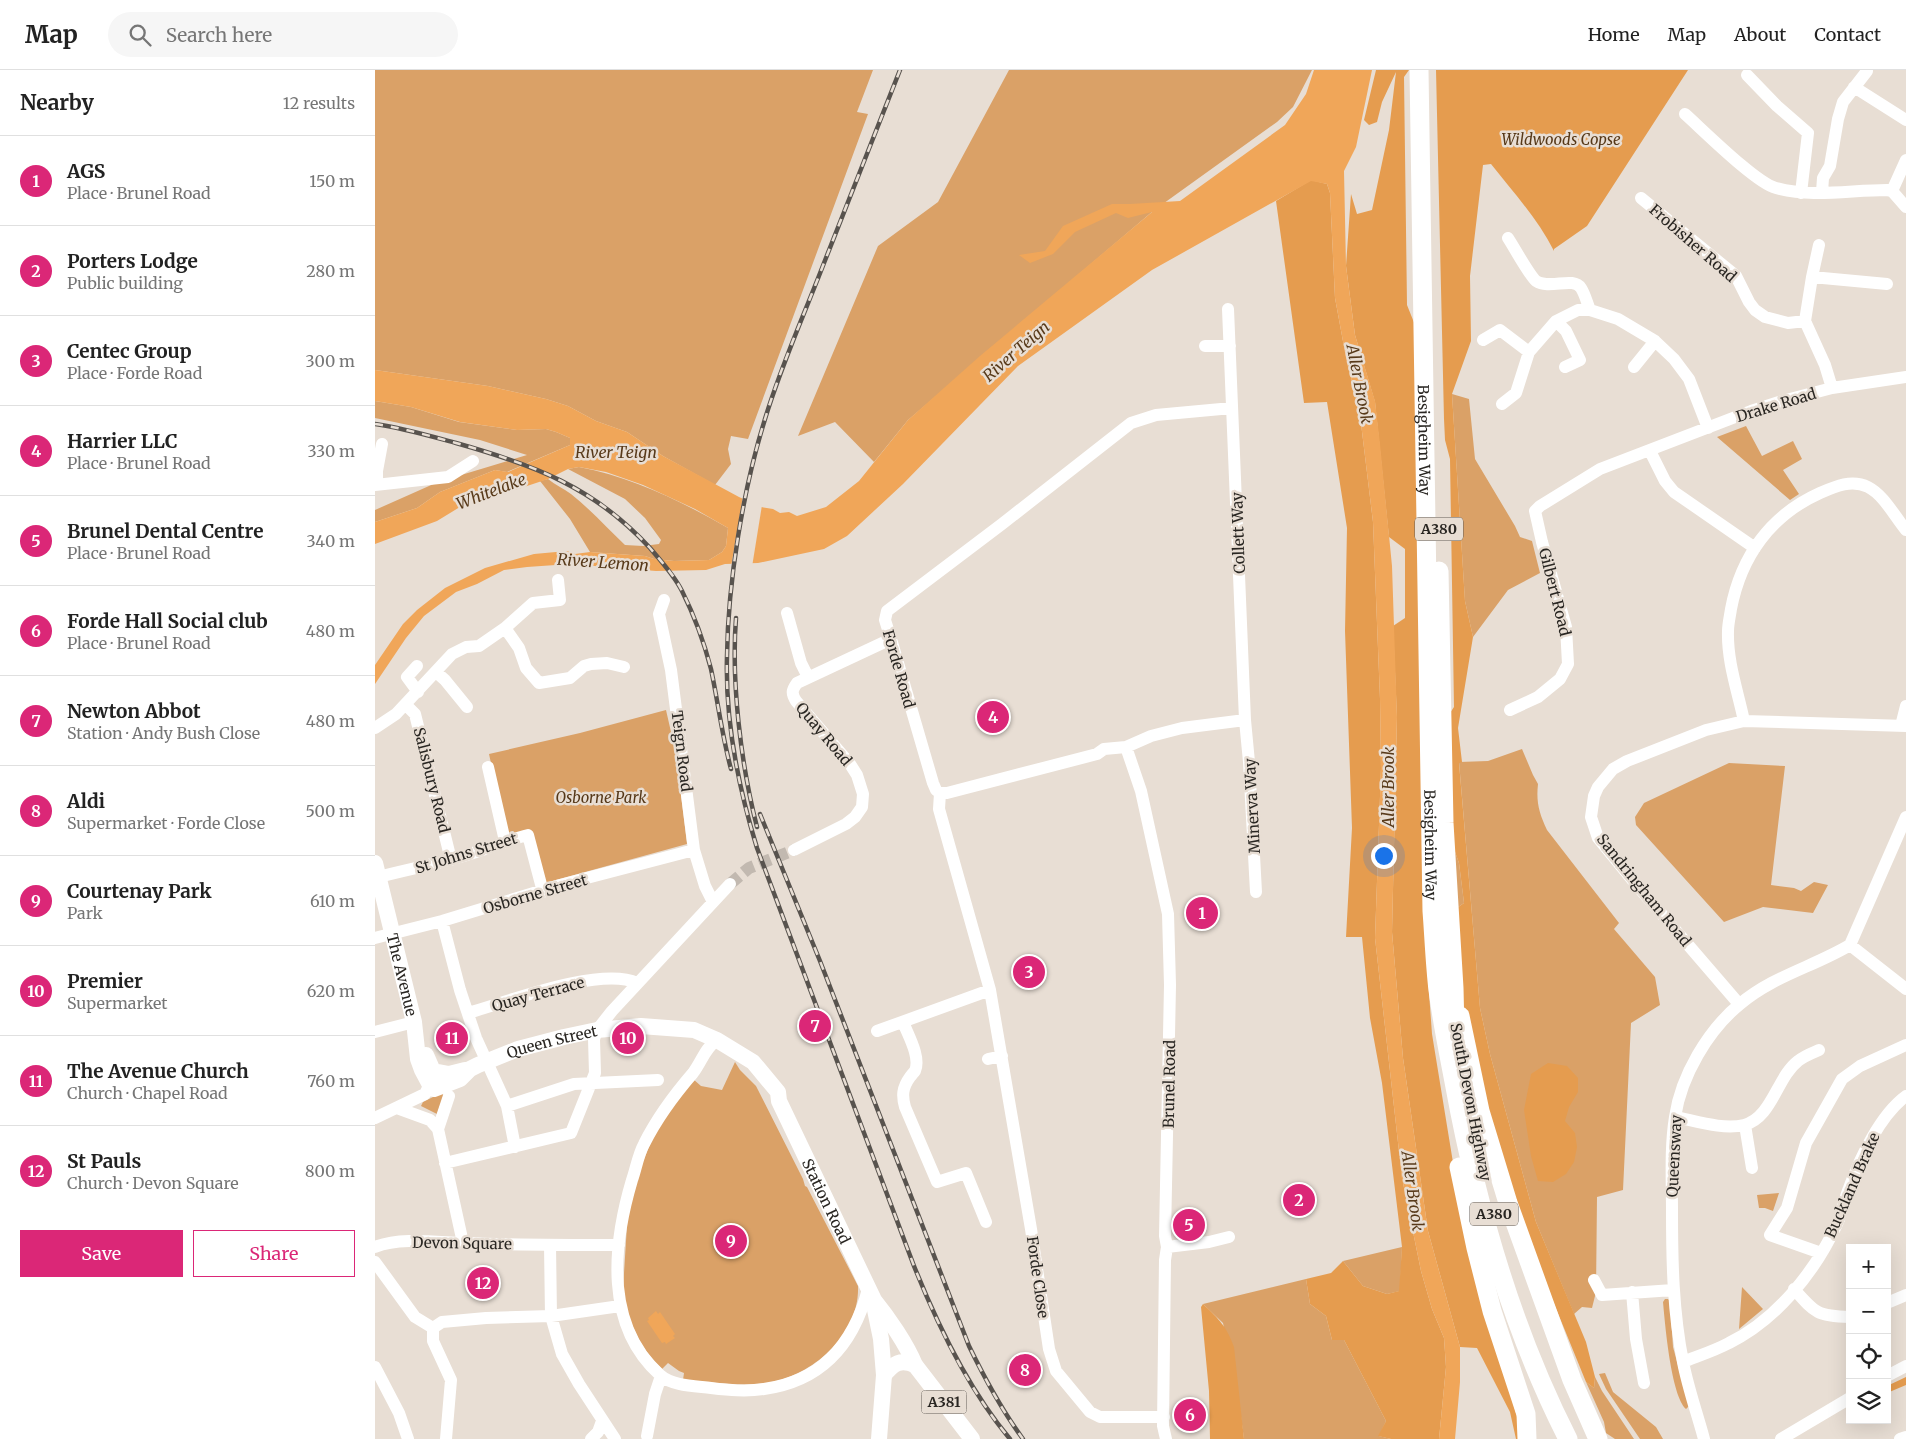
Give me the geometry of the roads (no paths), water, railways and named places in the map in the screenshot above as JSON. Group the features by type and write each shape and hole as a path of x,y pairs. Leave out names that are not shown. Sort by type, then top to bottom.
{"highway":[{"name":"Besigheim Way","path":"1419,70 1432,911 1446,989"},
{"name":"Besigheim Way","path":"1431,70 1443,796 1448,912 1446,989"},
{"name":"South Devon Highway","path":"1446,989 1485,1180 1518,1296 1570,1435"},
{"name":"A380","path":"1446,989 1438,1028 1457,1158 1476,1248 1492,1311 1526,1414 1527,1439"},
{"name":"A380","path":"1446,989 1493,1157 1523,1246 1572,1380 1598,1439"}],"main road":[{"name":"The Avenue","path":"376,873 414,1025 418,1059 430,1085"},
{"name":"Queen Street","path":"430,1085 460,1078 470,1069 518,1049 597,1030 641,1026 694,1030 717,1040"},
{"name":"Station Road","path":"717,1040 753,1062 767,1076 778,1092 779,1101 871,1294 915,1365 972,1439"},
{"name":"Station Road","path":"871,1294 881,1339 884,1375 879,1439"},
{"path":"884,1375 891,1367 900,1362 915,1365"}],"street":[{"path":"1822,192 1823,178 1830,166 1838,119 1843,102 1867,72"},
{"path":"1747,75 1777,106 1808,133 1801,193"},
{"path":"1854,87 1906,120"},
{"path":"1685,114 1758,179 1774,188 1801,193 1892,191 1906,207"},
{"path":"1892,191 1906,160"},
{"name":"Frobisher Road","path":"1641,198 1736,276 1755,310 1765,317 1788,323 1805,321"},
{"path":"1508,238 1535,280 1542,284 1553,285 1573,282 1580,286 1590,310"},
{"path":"1819,245 1805,321 1825,365 1832,388"},
{"path":"1812,277 1887,284"},
{"name":"Collett Way","path":"1228,309 1245,720"},
{"path":"1502,404 1516,393 1529,352 1556,321 1578,310 1590,310 1618,319 1655,341 1674,359 1689,379 1708,428"},
{"path":"1556,321 1566,331 1580,360 1565,367"},
{"path":"1483,340 1500,330 1529,352"},
{"path":"1634,367 1655,341"},
{"path":"1205,346 1230,346"},
{"name":"Drake Road","path":"1540,506 1600,469 1779,402 1832,388 1906,377"},
{"name":"Forde Road","path":"998,1036 989,990 939,809 940,793 936,790 933,783 885,620 887,611 1131,423 1156,414 1232,408"},
{"path":"383,444 376,484 449,477 473,461"},
{"path":"1651,451 1665,481 1674,492 1755,548"},
{"path":"1744,721 1729,659 1727,631 1741,571 1767,531 1793,508 1821,492 1845,484 1868,487 1878,494 1906,530"},
{"name":"Gilbert Road","path":"1510,710 1538,698 1560,679 1569,664 1566,627 1535,511 1540,506"},
{"path":"375,728 396,714 452,654 466,647 479,646 505,628 533,603 560,600 558,580"},
{"name":"Teign Road","path":"664,600 659,614 671,670 694,850 713,902"},
{"path":"787,613 801,663 808,677"},
{"path":"505,628 519,648 526,668 538,687 570,678 584,666 591,664 607,663 627,669"},
{"name":"Quay Road","path":"794,850 846,824 855,817 862,807 863,794 857,774 793,696 792,690 797,683 808,677 891,639"},
{"path":"417,666 407,677 418,692"},
{"path":"436,672 467,707"},
{"name":"Salisbury Road","path":"406,704 415,714 451,860"},
{"path":"1904,726 1906,706"},
{"path":"940,793 955,791 1097,754 1104,749 1126,747 1151,736 1182,728 1245,720"},
{"name":"Minerva Way","path":"1245,720 1256,892"},
{"name":"Sandringham Road","path":"1739,1004 1598,838 1591,817 1594,796 1598,787 1613,769 1627,760 1699,733 1744,721 1904,726"},
{"name":"Brunel Road","path":"1126,747 1141,791 1168,914 1170,985 1165,1236 1167,1247 1165,1260 1164,1428 1158,1439"},
{"path":"488,767 505,841"},
{"path":"1906,817 1850,945 1906,988"},
{"name":"St Johns Street","path":"376,873 451,860 528,835 543,892"},
{"name":"Osborne Street","path":"375,938 694,850"},
{"path":"445,1163 571,1133 595,1073 594,1039 597,1030 611,1011 730,884"},
{"path":"442,921 467,1013 507,1106 515,1147"},
{"name":"Queensway","path":"1703,1439 1683,1362 1673,1290 1671,1164 1675,1117 1685,1082 1703,1044 1739,1004 1768,984 1795,970 1826,959 1850,945"},
{"name":"Quay Terrace","path":"467,1013 586,980 629,979 637,983"},
{"path":"877,1032 903,1022 914,1011 989,990"},
{"path":"903,1022 916,1060 915,1072 905,1084 903,1092 902,1097 905,1107 937,1182 966,1173 986,1222"},
{"path":"375,1032 414,1025"},
{"name":"Forde Close","path":"998,1036 1031,1229 1049,1349 1056,1371 1090,1412 1100,1417 1164,1428"},
{"path":"717,1040 709,1046 697,1067 657,1120 643,1146 623,1210 617,1273 620,1306 635,1343 661,1376 677,1383 726,1390 762,1390 778,1387 799,1378 833,1357 856,1324 871,1294"},
{"path":"1821,1252 1770,1236 1787,1208 1806,1143 1842,1079 1860,1066 1906,1045"},
{"path":"1675,1117 1729,1126 1745,1124 1756,1119 1767,1107 1781,1081 1798,1061 1819,1050"},
{"path":"988,1059 1002,1056"},
{"path":"507,1106 574,1084 658,1080"},
{"name":"Queen Street","path":"375,1118 397,1108 430,1085"},
{"path":"449,1096 438,1128 463,1243"},
{"name":"Buckland Brake","path":"1683,1362 1729,1343 1756,1327 1782,1304 1808,1274 1837,1224 1849,1187 1873,1134 1889,1112 1906,1096"},
{"path":"397,1108 430,1120 438,1128"},
{"path":"1745,1124 1751,1168"},
{"path":"1167,1247 1203,1243 1229,1237"},
{"name":"Devon Square","path":"375,1248 384,1244 426,1241 619,1245"},
{"path":"550,1245 551,1316 562,1354 615,1439"},
{"path":"375,1262 415,1317 433,1328"},
{"path":"1594,1280 1599,1298 1631,1292 1673,1290"},
{"path":"1794,1289 1811,1308 1826,1316 1846,1317"},
{"path":"1631,1292 1636,1339 1644,1384"},
{"path":"1891,1301 1906,1295"},
{"path":"433,1328 442,1322 486,1318 551,1316 620,1306"},
{"path":"433,1328 433,1341 451,1380 446,1439"},
{"path":"1891,1374 1906,1366"},
{"path":"375,1367 399,1412 409,1439"},
{"path":"647,1436 655,1394 661,1376"},
{"path":"1781,1439 1846,1400"},
{"path":"591,1439 598,1432 602,1420"},
{"path":"1900,1439 1906,1437"}],"water":[{"path":"1314,70 1372,70 1356,147 1344,171 1346,266 1355,335 1375,401 1392,566 1397,717 1392,932 1403,1058 1428,1231 1460,1347 1460,1382 1455,1439 1439,1439 1446,1367 1444,1338 1432,1309 1421,1271 1402,1178 1375,938 1381,768 1373,522 1359,407 1347,363 1335,298 1330,193 1327,184 1311,181 1152,270 1018,366 903,484 847,536 824,549 758,563 725,564 706,570 656,571 570,564 504,570 456,592 424,616 406,638 375,684 375,665 403,624 417,610 445,588 485,568 534,554 567,551 575,554 590,552 645,556 674,561 709,560 722,552 726,546 728,528 695,509 643,485 606,472 579,467 568,469 548,479 509,492 473,499 437,521 375,544 375,522 417,508 440,492 495,470 508,472 570,445 570,438 546,429 517,430 460,422 411,407 375,401 375,370 488,386 546,399 568,406 596,421 627,432 663,456 761,507 773,509 780,513 789,512 797,516 826,507 859,481 908,420 980,356 1152,212 1128,218 1116,213 1075,232 1053,254 1030,263 1019,255 1045,251 1063,226 1112,204 1180,201 1285,125 1306,94"},
{"path":"656,1311 658,1314 660,1312 675,1334 673,1336 675,1338 666,1344 665,1342 662,1343 647,1321"}],"tunnel":[{"path":"730,884 749,868 794,850"}],"railway":[{"path":"900,70 785,360 757,446 738,536 730,597 727,656 728,705 734,753 744,801 757,848 914,1266 933,1311 967,1378 1010,1439"},
{"path":"375,424 456,443 537,470 585,494 629,527 650,548 671,574 679,585 691,610 711,669 731,769"},
{"path":"736,618 736,696 746,777 757,827"},
{"path":"760,814 820,961 969,1346 994,1394 1023,1439"}],"place":[{"name":"Harrier LLC","path":"993,717"},
{"name":"AGS","path":"1202,913"},
{"name":"Centec Group","path":"1029,972"},
{"name":"Newton Abbot","path":"815,1026"},
{"name":"The Avenue Church","path":"452,1038"},
{"name":"Premier","path":"628,1038"},
{"name":"Porters Lodge","path":"1299,1200"},
{"name":"Brunel Dental Centre","path":"1189,1225"},
{"name":"Courtenay Park","path":"731,1241"},
{"name":"St Pauls","path":"483,1283"},
{"name":"Aldi","path":"1025,1370"},
{"name":"Forde Hall Social club","path":"1190,1415"}],"park label":[{"name":"Wildwoods Copse","path":"1561,139"},
{"name":"Osborne Park","path":"601,797"}],"water label":[{"name":"River Teign","path":"1016,351"},
{"name":"Aller Brook","path":"1360,384"},
{"name":"River Teign","path":"616,452"},
{"name":"Whitelake","path":"491,491"},
{"name":"River Lemon","path":"603,562"},
{"name":"Aller Brook","path":"1388,787"},
{"name":"Aller Brook","path":"1413,1191"}]}
